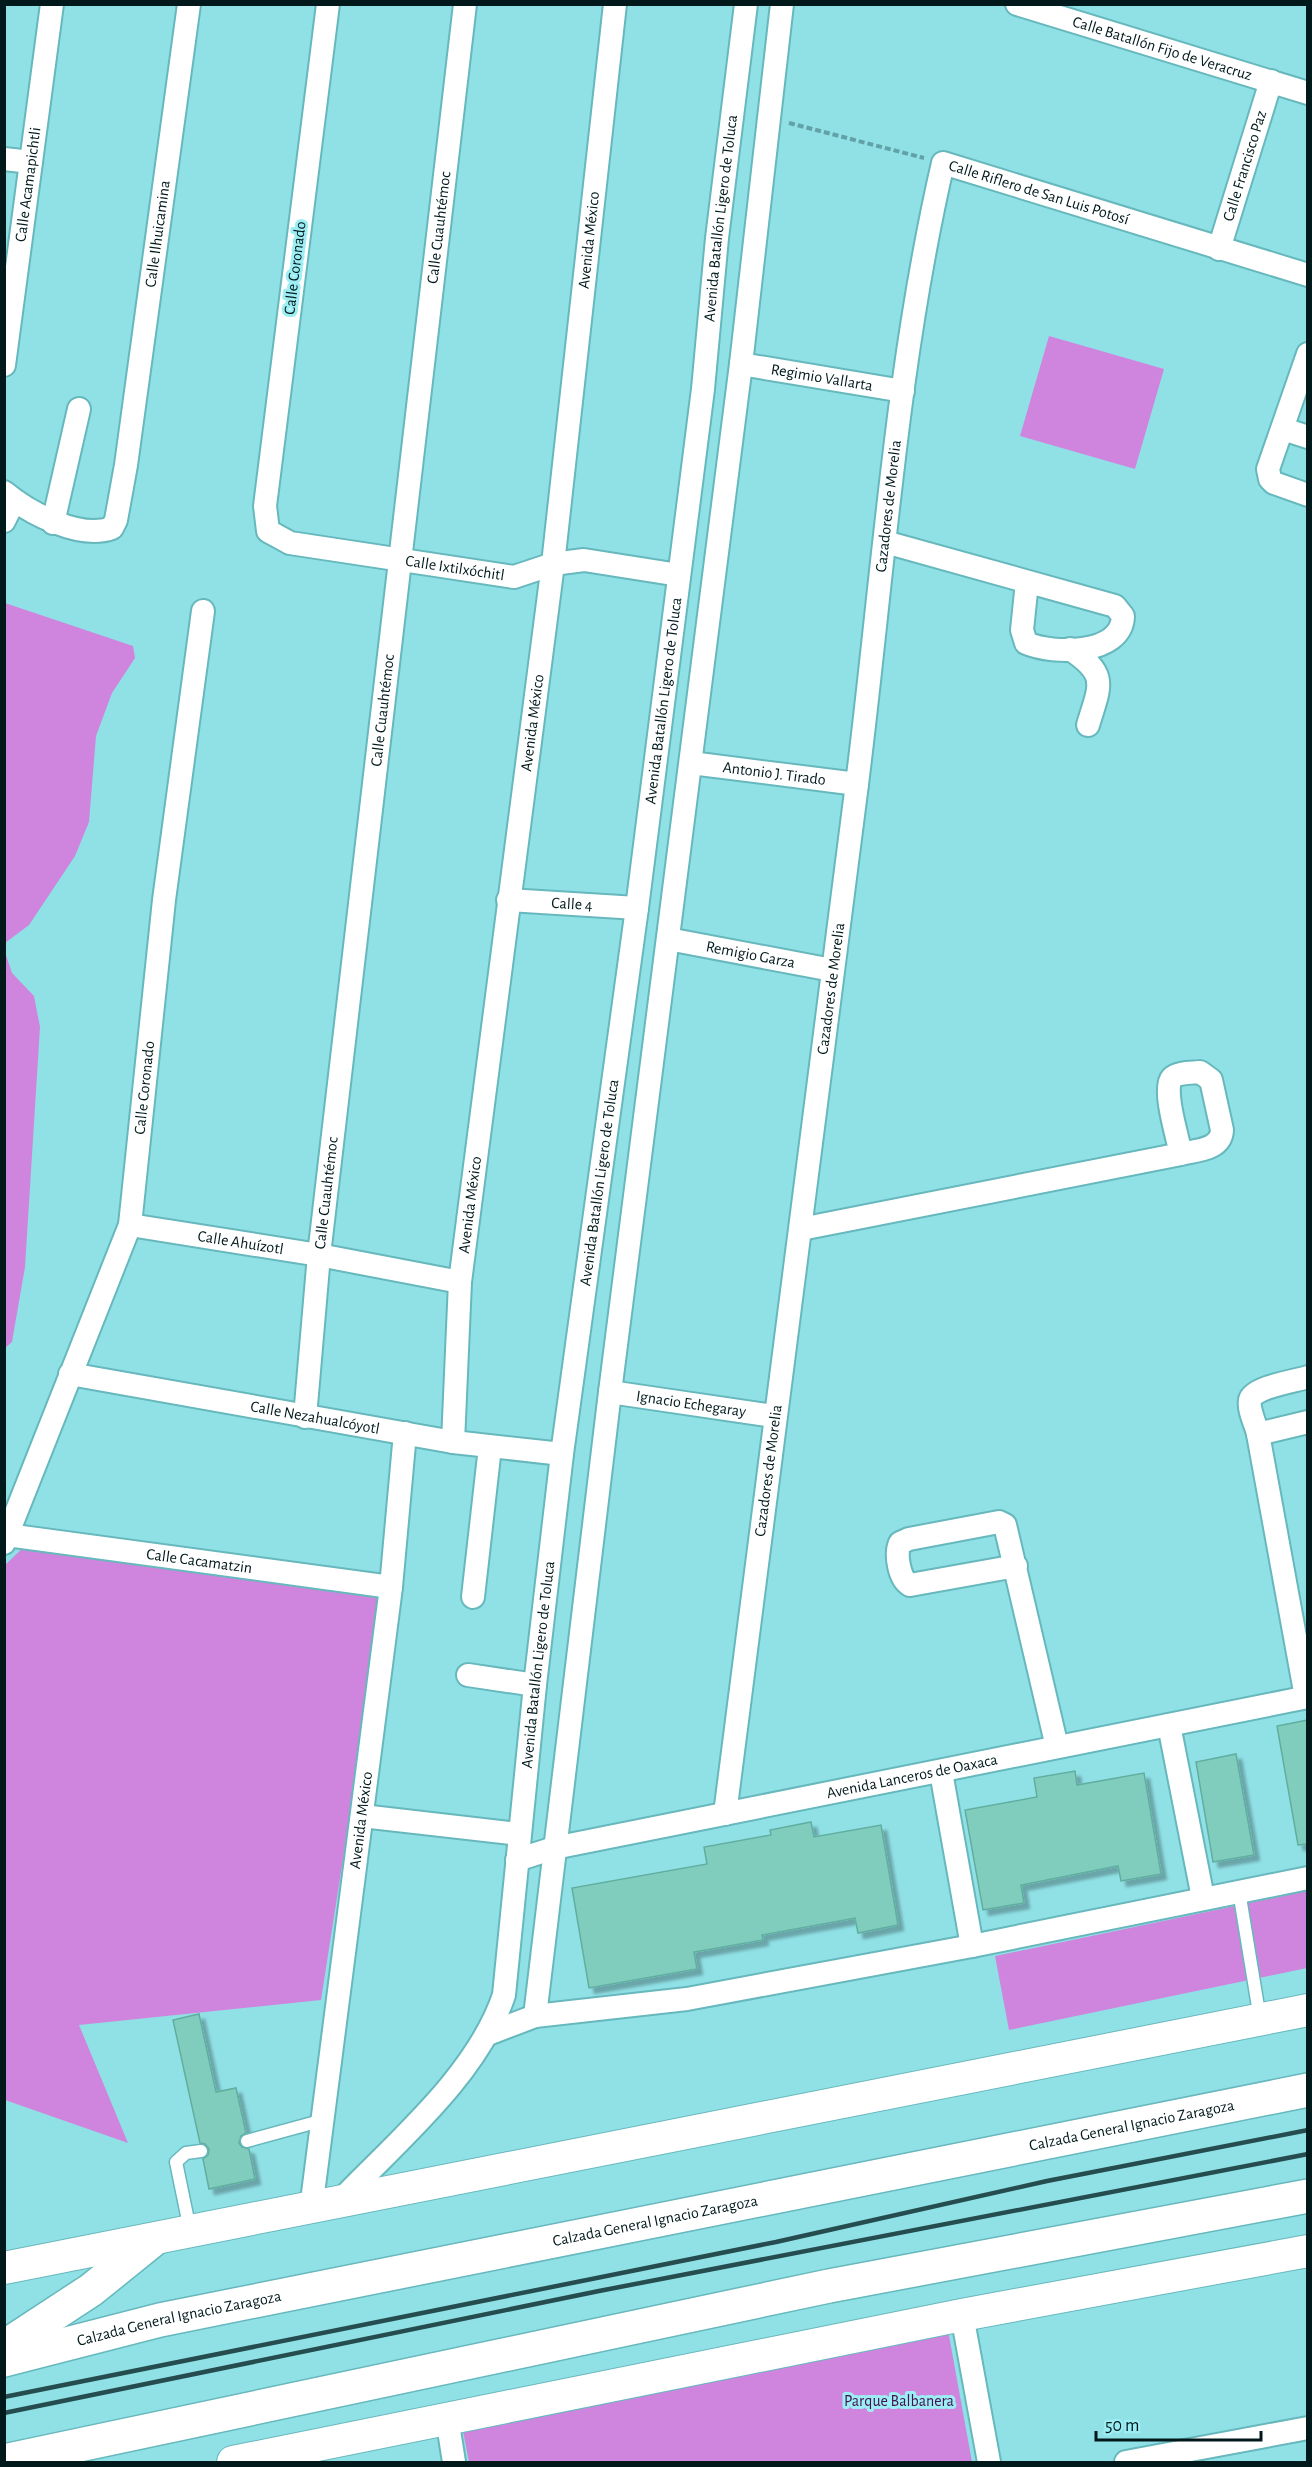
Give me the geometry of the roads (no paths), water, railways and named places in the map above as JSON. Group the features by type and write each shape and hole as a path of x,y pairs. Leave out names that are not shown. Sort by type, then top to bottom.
{"highway":[{"name":"Calzada General Ignacio Zaragoza","path":"4,2360 160,2320 1308,2090"},
{"path":"4,2462 829,2286 1308,2196"},
{"path":"4,2347 91,2290 153,2240"}],"main road":[{"path":"4,2268 153,2240 190,2230 324,2206 772,2114 1308,2010"},
{"path":"233,2463 962,2315 1308,2251"}],"street":[{"name":"Calle Acamapichtli","path":"4,365 52,4"},
{"name":"Calle Ilhuicamina","path":"54,522 95,532 112,528 118,512 189,4"},
{"name":"Calle Coronado","path":"268,531 265,506 328,4"},
{"name":"Calle Cuauhtémoc","path":"305,1417 319,1255 465,4"},
{"name":"Avenida México","path":"453,1442 460,1282 553,564 615,4"},
{"name":"Avenida Batallón Ligero de Toluca","path":"324,2206 441,2096 488,2034 504,1995 519,1834 562,1454 637,908 746,4"},
{"name":"Avenida Batallón Ligero de Toluca","path":"535,2016 610,1392 741,364 782,4"},
{"name":"Calle Batallón Fijo de Veracruz","path":"1017,4 1308,93"},
{"name":"Calle Francisco Paz","path":"1219,249 1271,81"},
{"name":"Avenida Batallón Ligero de Toluca","path":"735,105 769,113"},
{"path":"4,159 31,162"},
{"name":"Calle Riflero de San Luis Potosí","path":"943,163 1308,275"},
{"name":"Cazadores de Morelia","path":"725,1814 774,1416 801,1229 857,784 903,391 926,238 943,163"},
{"path":"1308,354 1268,469 1270,479 1278,486 1308,495"},
{"name":"Regimio Vallarta","path":"741,364 903,391"},
{"path":"8,505 54,522 79,409"},
{"path":"1283,429 1308,437"},
{"name":"Calle Ixtilxóchitl","path":"268,531 290,543 514,577 553,564 584,560 679,574"},
{"path":"885,542 1115,606 1123,616 1123,627 1116,637 1098,646 1070,649 1033,646 1022,637 1027,582"},
{"name":"Calle Coronado","path":"6,1539 130,1225 164,900 203,611"},
{"path":"1070,649 1091,663 1097,674 1099,688 1088,725"},
{"name":"Antonio J. Tirado","path":"691,764 857,784"},
{"name":"Calle 4","path":"508,900 637,908"},
{"name":"Remigio Garza","path":"668,939 832,970"},
{"path":"801,1229 1181,1154"},
{"name":"Calle Ahuízotl","path":"130,1225 319,1255 460,1282"},
{"name":"Calle Nezahualcóyotl","path":"70,1374 453,1442 562,1454"},
{"path":"1307,1697 1258,1434 1250,1404 1252,1396 1259,1390 1308,1377"},
{"name":"Ignacio Echegaray","path":"610,1392 774,1416"},
{"path":"1258,1434 1308,1422"},
{"name":"Avenida México","path":"324,2206 321,2121 391,1587 405,1433"},
{"path":"473,1597 490,1447"},
{"path":"1016,1566 910,1585 904,1579 897,1551 900,1544 909,1539 999,1522 1007,1529 1016,1566 1057,1747"},
{"name":"Calle Cacamatzin","path":"6,1539 391,1587"},
{"path":"468,1675 535,1685"},
{"name":"Avenida Lanceros de Oaxaca","path":"517,1860 554,1848 1307,1697"},
{"path":"1169,1725 1203,1898"},
{"path":"941,1772 972,1946"},
{"path":"362,1816 519,1834"},
{"path":"488,2034 535,2016 687,1999 972,1946 1308,1878"},
{"path":"962,2315 989,2463"},
{"path":"447,2418 454,2463"},
{"path":"1126,2463 1308,2428"}],"lane":[{"path":"1239,1892 1260,2019"},
{"path":"247,2141 321,2121"},
{"path":"190,2230 176,2162 186,2153 201,2151"}],"railway":[{"path":"4,2397 776,2242 1047,2181 1308,2130"},
{"path":"4,2413 599,2291 1308,2154"}],"park label":[{"name":"Parque Balbanera","path":"899,2401"}]}
